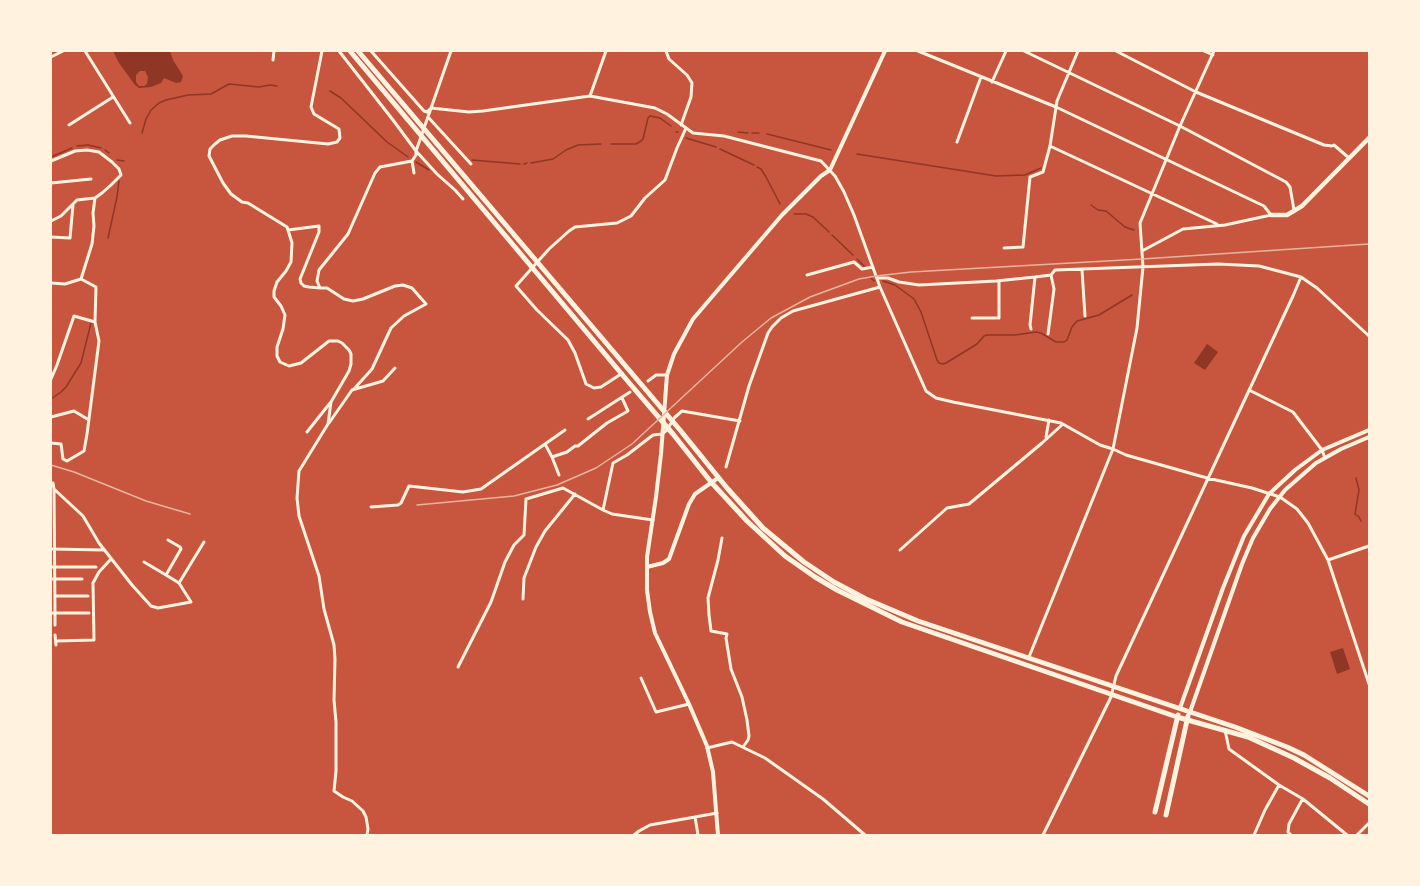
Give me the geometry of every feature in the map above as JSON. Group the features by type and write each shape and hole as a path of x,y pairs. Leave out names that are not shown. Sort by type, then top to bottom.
{"highway":[{"path":"350,51 621,374 630,389 674,434 711,482 747,521 785,556 837,590 902,622 1177,717 1248,737 1294,758 1369,804"},
{"path":"358,51 752,518 804,562 834,582 866,599 918,621 1180,708 1304,754 1369,796"},
{"path":"1155,812 1180,708"},
{"path":"1166,815 1190,712"}],"main road":[{"path":"1271,215 1287,215 1302,206 1369,138"}],"street":[{"path":"51,57 63,51"},
{"path":"85,51 130,123"},
{"path":"273,60 274,51"},
{"path":"307,432 340,387 351,364 351,354 345,345 338,341 329,341 302,363 295,365 280,362 277,347 285,315 282,306 274,297 274,291 277,282 291,262 292,243 287,227 231,194 209,156 210,149 220,140 239,135 328,144 337,142 340,138 339,129 314,114 311,107 322,51"},
{"path":"339,51 416,151 463,199"},
{"path":"371,51 427,112 431,108 469,112 483,111 590,96 655,108 693,133 725,136 821,161 835,176 848,199 880,287 926,391 936,398 1063,424 1100,445 1126,455 1280,497 1297,509 1308,523 1328,560 1369,684"},
{"path":"414,172 412,161 451,51"},
{"path":"590,96 606,51"},
{"path":"666,51 669,59 687,75 692,83 691,97 681,125"},
{"path":"718,835 713,772 707,748 655,633 647,590 647,557 661,454 667,375 674,354 693,319 782,215 820,176 830,170 885,51"},
{"path":"918,51 1056,107 1264,206 1271,215 1225,225 1183,229 1142,251"},
{"path":"992,82 1006,51"},
{"path":"1024,51 1180,126 1286,182 1290,187 1295,211"},
{"path":"1004,248 1023,247 1030,177 1043,171 1050,146 1056,107 1078,51"},
{"path":"1116,51 1196,92 1324,145 1334,144 1350,158"},
{"path":"1028,659 1113,449 1137,328 1143,267 1140,223 1180,126 1214,53 1204,51"},
{"path":"957,142 981,77"},
{"path":"69,125 113,97"},
{"path":"428,117 471,164"},
{"path":"621,374 601,387 594,388 586,384 568,340 516,286 564,233 575,227 617,223 631,216 645,198 665,180 686,128"},
{"path":"1050,146 1218,225"},
{"path":"51,161 75,151 99,152 120,169 121,175 95,198 77,200 51,221"},
{"path":"320,288 317,281 319,270 348,234 376,170 385,165 412,161"},
{"path":"51,183 92,179"},
{"path":"455,190 464,188"},
{"path":"51,283 69,284 81,279 92,244 95,198"},
{"path":"51,237 70,238 73,203"},
{"path":"288,230 319,226 319,232 300,279 304,286 327,288 344,299 354,302 403,285 412,288 426,304 404,316 391,328 372,369 328,424 299,471 299,516 319,576 324,609 334,645 336,771 333,786 334,790 363,811 366,817 367,835"},
{"path":"807,275 854,262 862,269 873,267"},
{"path":"877,278 888,278 908,284 1035,278 1051,275 1055,270 1218,264 1259,266 1301,277 1317,288 1369,336"},
{"path":"1082,270 1085,316"},
{"path":"1048,334 1054,289 1051,275"},
{"path":"1043,835 1112,693 1116,675 1301,277"},
{"path":"1031,329 1035,278"},
{"path":"51,443 61,444 63,459 67,461 85,449 99,341 94,322 96,287 81,279"},
{"path":"972,318 999,318 999,281"},
{"path":"726,467 749,386 768,333 776,322 793,312 880,287"},
{"path":"51,379 74,316 94,322"},
{"path":"354,389 383,381 395,368"},
{"path":"648,381 656,375 667,375"},
{"path":"588,419 622,398 630,389"},
{"path":"1249,390 1293,412 1322,450 1325,458"},
{"path":"552,457 578,446 607,423 628,411 622,398"},
{"path":"328,424 331,402"},
{"path":"51,417 74,411 89,420"},
{"path":"603,510 613,463 653,435 662,434 668,430 674,418 682,411 740,421"},
{"path":"1046,439 1048,420"},
{"path":"900,550 947,508 969,504 1063,424"},
{"path":"371,507 398,505 409,486 463,492 481,489 565,430"},
{"path":"1180,708 1244,536 1269,494 1295,470 1322,450 1369,430"},
{"path":"1190,712 1252,538 1270,509 1301,475 1316,463 1369,437"},
{"path":"545,444 559,475"},
{"path":"647,567 669,559 689,504 695,494 718,478"},
{"path":"51,483 54,489 53,613 55,625"},
{"path":"458,667 491,602 505,562 514,545 524,535 526,499 563,488 612,514 653,520"},
{"path":"54,489 83,516 104,550 151,606 158,608 191,602 179,583 144,562"},
{"path":"524,599 524,578 536,547 545,531 574,494"},
{"path":"722,538 708,598 709,615 711,631 727,634 731,669 742,697 749,731 748,740 743,747"},
{"path":"166,575 181,549 168,540"},
{"path":"179,583 204,542"},
{"path":"1328,560 1369,546"},
{"path":"53,549 104,550"},
{"path":"55,635 56,643 94,640 93,582 111,559"},
{"path":"53,567 96,567"},
{"path":"53,579 82,579"},
{"path":"54,595 88,596"},
{"path":"53,613 89,613"},
{"path":"641,678 656,712 689,704"},
{"path":"1225,730 1229,749 1279,785 1303,799 1347,835"},
{"path":"707,748 732,742 765,758 823,799 865,835"},
{"path":"1254,835 1279,785"},
{"path":"1291,835 1288,832 1289,824 1303,799"},
{"path":"634,835 650,825 717,813"},
{"path":"694,817 698,835"},
{"path":"1357,835 1369,823"}],"shaded area":[{"path":"113,51 170,51 183,76 181,82 176,83 164,78 161,83 151,87 139,88 119,63","holes":["140,71 145,71 148,77 147,84 139,86 136,82 136,75"]},
{"path":"1207,344 1218,352 1205,370 1194,363"},
{"path":"1343,648 1350,669 1337,674 1330,652"}],"waterway":[{"path":"142,133 151,110 166,100 188,95 211,94 229,84 277,86"},
{"path":"330,91 341,98 387,142 408,157"},
{"path":"611,144 636,144 641,141 650,116 660,118 671,126"},
{"path":"738,132 748,133"},
{"path":"752,133 759,133"},
{"path":"767,134 831,150"},
{"path":"686,138 716,147"},
{"path":"531,163 553,159 578,145 601,144"},
{"path":"77,146 88,145 101,148"},
{"path":"51,157 72,148"},
{"path":"720,149 754,165"},
{"path":"105,150 109,153"},
{"path":"857,154 996,176 1025,175 1041,168"},
{"path":"117,160 124,161"},
{"path":"472,160 520,164"},
{"path":"416,162 429,170"},
{"path":"757,167 766,177 780,204"},
{"path":"108,238 119,181"},
{"path":"1091,205 1098,210 1106,211 1125,227 1134,230"},
{"path":"794,214 806,214 813,217 829,232"},
{"path":"832,235 853,255"},
{"path":"857,259 864,266"},
{"path":"871,278 874,281"},
{"path":"883,281 895,285 914,299 921,312 937,360 943,364 977,344 987,335 1036,332 1056,342 1064,342 1077,321 1099,315 1132,295"},
{"path":"51,399 66,387 81,363 91,323"},
{"path":"1356,478 1359,490 1355,514 1361,521"}],"railway":[{"path":"417,505 514,496 557,485 596,468 632,444 771,318 810,297 859,279 911,272 1369,244"},
{"path":"51,465 146,501 190,514"}]}
